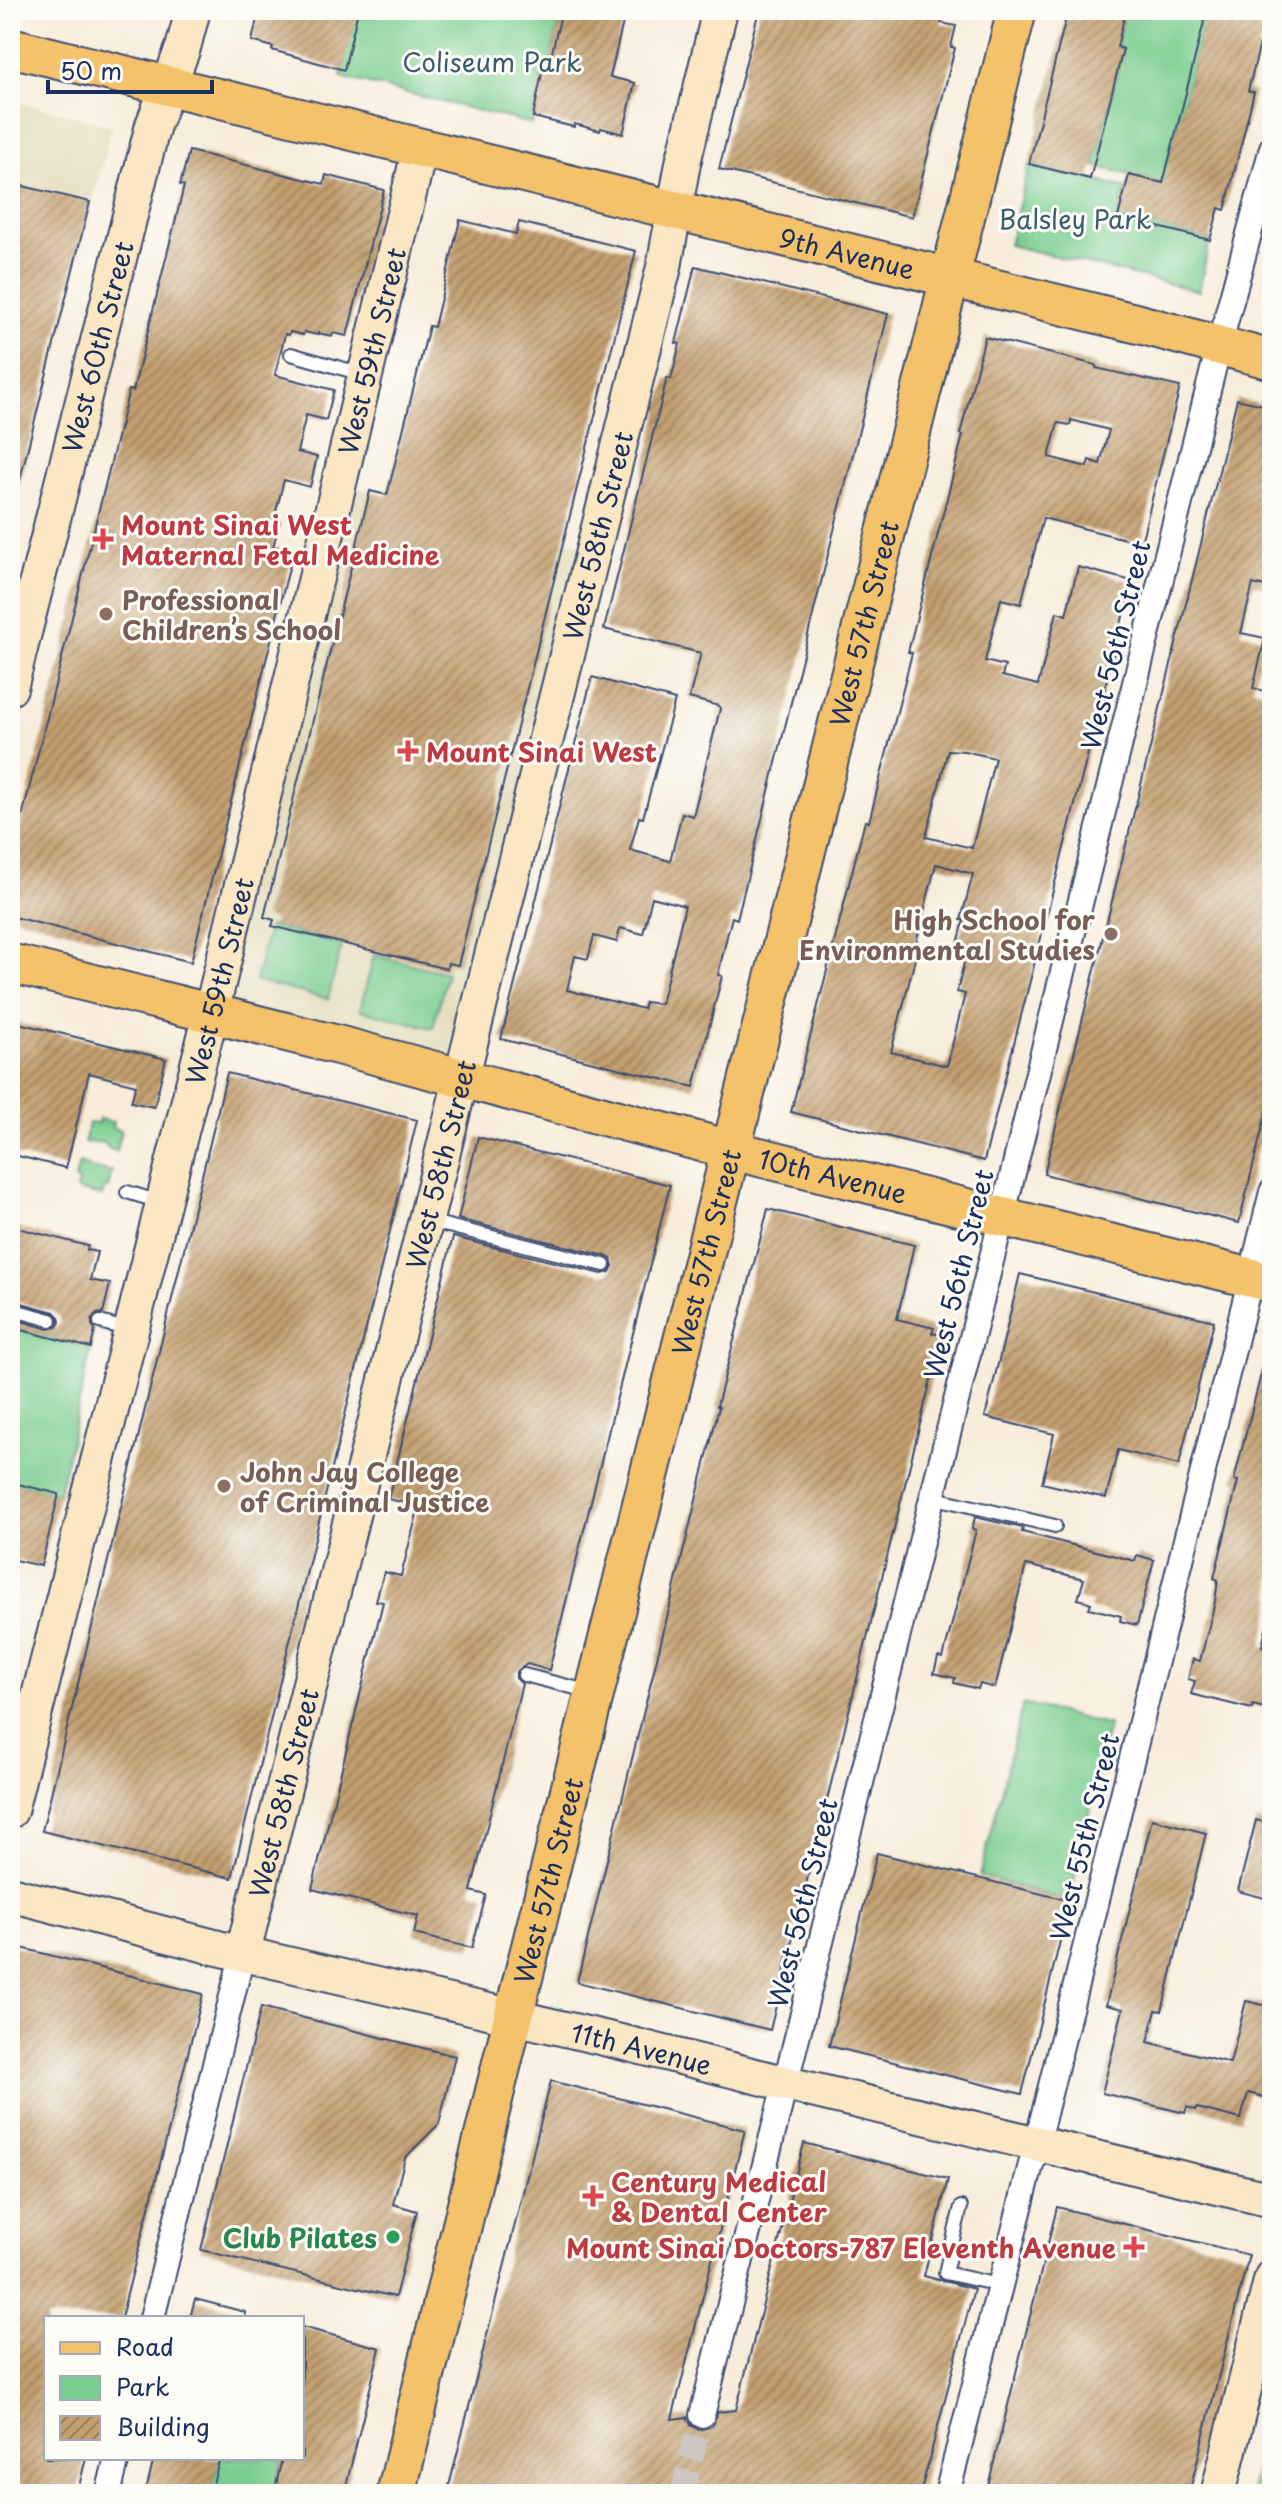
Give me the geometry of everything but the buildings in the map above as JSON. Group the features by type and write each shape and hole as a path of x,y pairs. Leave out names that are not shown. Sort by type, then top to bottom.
{"main road":[{"name":"West 57th Street","path":"396,2494 1017,10"},
{"name":"9th Avenue","path":"10,47 674,209 1272,360"},
{"name":"10th Avenue","path":"10,963 731,1150 1262,1280"}],"street":[{"name":"West 60th Street","path":"10,688 153,125 183,48 193,10"},
{"name":"West 58th Street","path":"152,2316 664,267 674,209 720,10"},
{"name":"West 59th Street","path":"10,1811 116,1326 163,1203 420,148"},
{"name":"West 56th Street","path":"702,2415 1219,346 1272,148"},
{"name":"West 55th Street","path":"947,2494 1035,2143 1262,1280 1272,1192"},
{"name":"11th Avenue","path":"10,1894 124,1925 1272,2200"},
{"path":"1218,2494 1272,2277"},
{"path":"108,2494 116,2460"}],"lane":[{"path":"291,354 365,375"},
{"path":"127,1192 163,1203"},
{"path":"425,1220 604,1265"},
{"path":"10,1309 51,1320"},
{"path":"931,1497 1055,1526"},
{"path":"524,1675 594,1693"},
{"path":"961,2207 945,2273 999,2285"}],"shaded area":[{"path":"10,100 112,126 10,526"},
{"name":"Mount Sinai West","path":"339,483 593,548 460,1078 211,1013"}],"green space":[{"name":"Coliseum Park","path":"352,10 562,10 549,65 544,64 532,124 341,77 356,15 351,14"},
{"path":"1126,10 1207,10 1170,156 1167,184 1094,166 1123,49 1117,47"},
{"name":"Balsley Park","path":"1029,164 1126,188 1118,217 1210,240 1199,291 1009,245"},
{"path":"269,926 342,944 328,999 255,981"},
{"path":"374,955 447,973 433,1028 360,1010"},
{"path":"99,1119 113,1122 112,1128 121,1130 117,1151 102,1142 84,1143 89,1123 98,1124"},
{"path":"79,1163 112,1171 108,1188 104,1187 102,1196 76,1190"},
{"path":"10,1327 91,1348 59,1494 10,1482"},
{"path":"1023,1704 1108,1725 1070,1901 980,1876"},
{"path":"1272,2403 1272,2494 1250,2494"},
{"path":"219,2460 282,2460 274,2494 210,2494"}],"tunnel":[{"path":"682,2494 702,2415"}],"place":[{"name":"Mount Sinai West Maternal Fetal Medicine","path":"103,539"},
{"name":"Professional Children’s School","path":"106,614"},
{"name":"Mount Sinai West","path":"408,751"},
{"name":"High School for Environmental Studies","path":"1111,934"},
{"name":"John Jay College of Criminal Justice","path":"224,1486"},
{"name":"Century Medical & Dental Center","path":"593,2196"},
{"name":"Club Pilates","path":"393,2237"},
{"name":"Mount Sinai Doctors-787 Eleventh Avenue","path":"1134,2247"}]}
